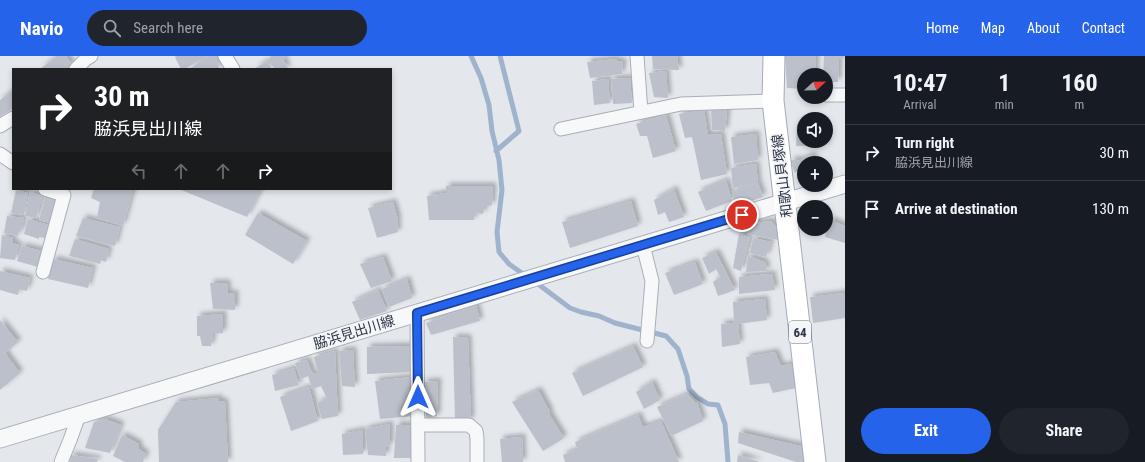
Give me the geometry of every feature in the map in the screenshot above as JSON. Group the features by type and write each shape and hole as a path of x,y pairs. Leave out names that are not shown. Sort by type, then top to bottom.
{"main road":[{"name":"和歌山貝塚線","path":"774,56 773,101 815,462"}],"street":[{"path":"77,68 91,56"},
{"path":"225,56 232,68"},
{"path":"637,56 641,112"},
{"path":"833,95 845,95"},
{"path":"561,129 681,104 773,101"},
{"path":"0,126 12,119"},
{"path":"0,154 12,162"},
{"name":"脇浜見出川線","path":"0,439 845,184"},
{"path":"43,272 64,195 48,190"},
{"path":"643,245 652,281 647,341"},
{"path":"417,313 418,462"},
{"path":"61,462 78,415"},
{"path":"418,425 469,426 476,431 477,462"}],"building":[{"path":"57,56 66,56 72,65 68,68 41,68"},
{"path":"206,56 187,68 180,68 175,57"},
{"path":"209,56 219,56 223,61 218,64 219,68 191,68"},
{"path":"270,56 287,56 283,60 288,68 274,68 268,60 271,57"},
{"path":"652,56 677,56 679,70 653,69"},
{"path":"785,56 816,56 815,68 797,68 797,89 787,88"},
{"path":"824,56 844,56 844,58 839,59 838,82 833,82 833,68 823,68"},
{"path":"617,59 616,62 623,61 622,74 590,78 587,62"},
{"path":"267,61 271,68 256,68"},
{"path":"666,71 668,98 654,97 649,73"},
{"path":"630,78 632,103 613,104 611,79"},
{"path":"608,79 610,103 594,105 592,81"},
{"path":"12,91 12,109 0,117 0,100"},
{"path":"704,110 708,135 721,134 727,174 701,180 692,137 685,138 679,114"},
{"path":"711,110 727,110 725,131 712,130"},
{"path":"666,115 676,151 653,158 647,136 640,136 636,124"},
{"path":"797,124 797,146 796,146"},
{"path":"756,134 758,160 734,164 731,137"},
{"path":"796,159 797,172 795,173 790,161"},
{"path":"756,164 758,183 733,188 731,168"},
{"path":"726,180 732,201 706,211 698,192"},
{"path":"758,183 763,197 736,206 732,192"},
{"path":"446,186 493,186 492,205 485,207 483,214 475,213 474,220 429,220 427,196 446,193"},
{"path":"674,189 684,217 669,222 665,212 658,215 654,200"},
{"path":"16,190 28,193 24,215 11,213"},
{"path":"94,190 133,190 123,226 97,218 100,202 91,198"},
{"path":"181,190 260,190 247,217"},
{"path":"30,192 42,196 36,218 25,216"},
{"path":"45,196 57,199 51,223 39,220"},
{"path":"631,201 638,226 570,248 562,222"},
{"path":"393,202 398,220 398,232 377,238 368,208"},
{"path":"258,213 307,241 293,264 245,235"},
{"path":"7,216 24,218 21,231 19,231 18,236 4,233"},
{"path":"83,218 120,227 115,246 76,236"},
{"path":"28,219 49,225 45,238 39,237 39,239 24,234"},
{"path":"771,221 777,228 779,240 747,234 747,224"},
{"path":"833,221 845,226 845,243 825,237 833,236"},
{"path":"739,234 750,237 741,271 733,268"},
{"path":"2,235 13,238 13,243 19,245 15,260 0,258"},
{"path":"753,238 771,242 766,257 750,253"},
{"path":"75,239 109,249 106,262 101,260 100,264 69,256"},
{"path":"22,246 42,251 38,267 17,261"},
{"path":"716,252 735,290 718,296 713,282 720,277 716,269 709,274 702,258"},
{"path":"748,256 765,262 767,271 746,272"},
{"path":"383,257 392,281 371,288 360,264"},
{"path":"53,259 93,268 88,288 48,279"},
{"path":"695,262 703,284 674,295 665,273"},
{"path":"0,271 30,278 27,291 19,289 18,295 0,290"},
{"path":"772,274 775,290 739,294 739,277"},
{"path":"407,279 412,298 389,307 382,289"},
{"path":"210,283 227,283 228,294 235,293 235,310 213,309"},
{"path":"378,290 387,311 360,320 352,302"},
{"path":"845,293 845,318 813,323 810,297"},
{"path":"765,299 767,320 738,324 740,344 722,347 721,324 734,323 733,302"},
{"path":"476,305 480,321 431,335 426,323"},
{"path":"223,314 223,333 213,334 211,346 202,346 200,336 197,336 197,316"},
{"path":"0,320 18,342 5,353 20,373 0,390"},
{"path":"453,337 468,338 471,421 455,421"},
{"path":"413,346 413,372 367,374 367,347"},
{"path":"633,346 643,367 583,396 572,373"},
{"path":"353,350 355,387 342,386 339,351"},
{"path":"335,351 338,416 322,419 317,403 327,399 321,386 312,389 308,376 301,379 295,363 307,360 313,375 318,373 314,357"},
{"path":"775,352 781,366 792,364 796,388 773,393 769,383 750,385 746,357"},
{"path":"294,368 299,385 275,391 272,375"},
{"path":"411,377 413,416 380,419 375,381"},
{"path":"438,381 437,416 426,418 424,382"},
{"path":"652,382 660,400 644,409 636,392"},
{"path":"309,387 318,421 291,431 280,397"},
{"path":"538,390 550,412 549,414 564,438 543,451 512,402"},
{"path":"687,394 695,402 697,402 703,421 671,436 657,407"},
{"path":"219,398 219,401 225,402 228,462 159,462 158,430 176,402"},
{"path":"638,415 643,427 661,421 679,462 565,462 563,455 577,449 575,442"},
{"path":"105,419 121,425 110,453 85,448 94,422"},
{"path":"390,424 390,445 386,447 386,456 368,455 365,429"},
{"path":"396,425 413,425 412,458 394,458"},
{"path":"363,430 363,454 343,455 342,434"},
{"path":"739,432 805,447 804,462 796,462 738,443"},
{"path":"122,435 139,444 139,449 146,454 143,462 125,462 113,456"},
{"path":"522,437 523,462 502,462 500,439"},
{"path":"71,455 98,459 97,462 70,462"},
{"path":"738,455 760,462 737,462"}],"waterway":[{"path":"471,56 481,78 489,105 492,131 499,160 502,190 497,232 499,252 509,264 526,276"},
{"path":"496,151 519,131 500,56"},
{"path":"534,281 570,308 599,316 615,323 666,336 678,349 687,376 689,389 697,397 708,404 718,405 725,424 728,462"}],"route":[{"path":"418,397 417,313 742,215"}]}
